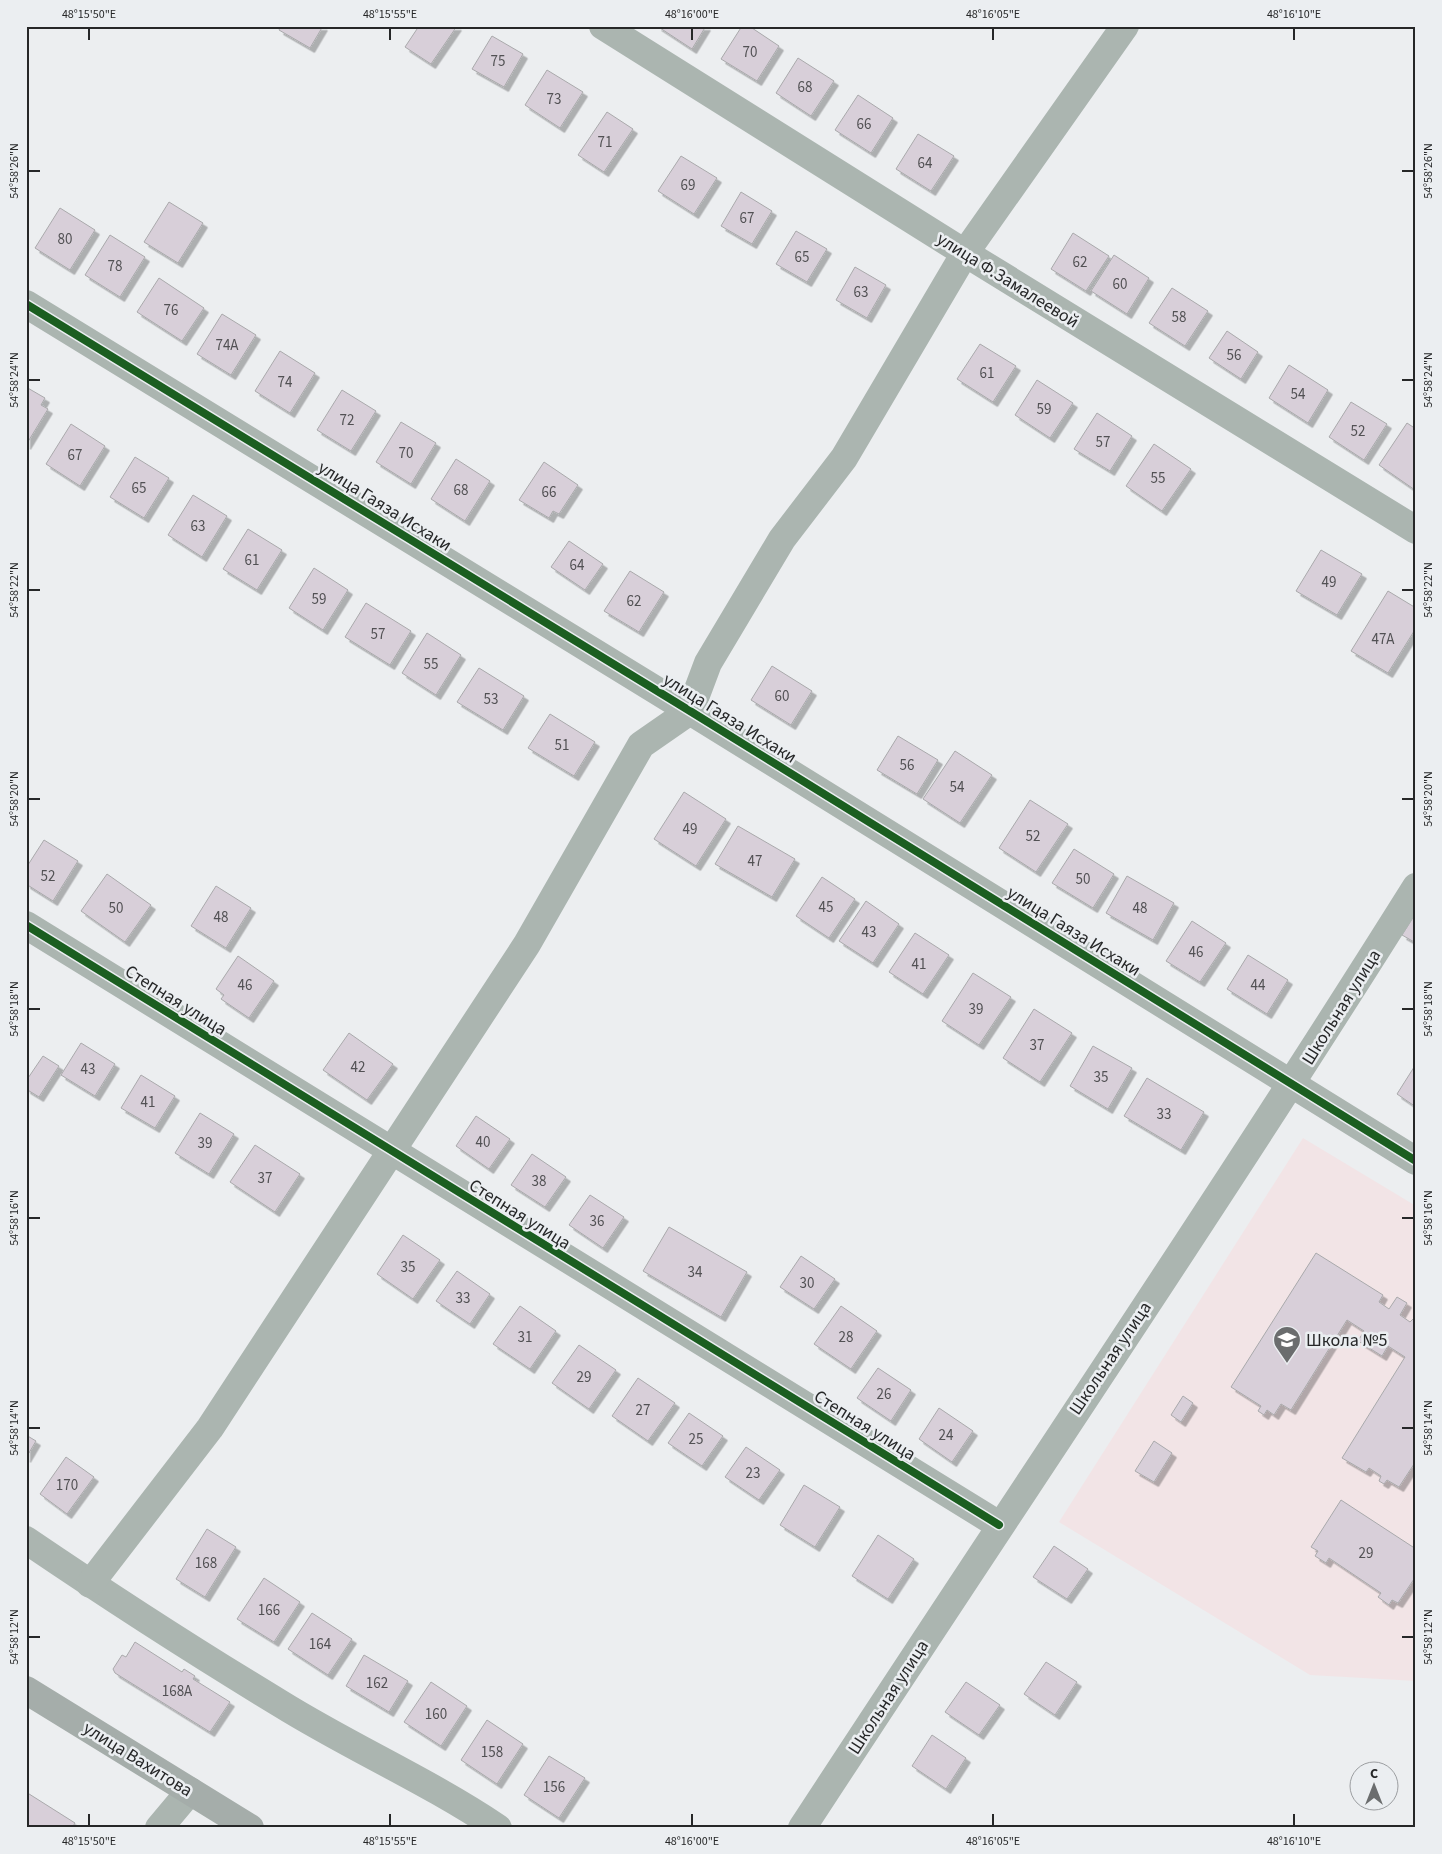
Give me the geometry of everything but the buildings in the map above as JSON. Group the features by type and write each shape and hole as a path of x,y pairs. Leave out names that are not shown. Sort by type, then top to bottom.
{"main road":[{"name":"улица Вахитова","path":"26,1690 250,1828"}],"street":[{"name":"улица Ф.Замалеевой","path":"602,26 965,253 1416,530"},
{"path":"90,1584 210,1428 527,944 641,745 690,711 708,663 782,539 844,458 965,253 1125,26"},
{"name":"улица Гаяза Исхаки","path":"26,304 690,711 1416,1162"},
{"name":"Школьная улица","path":"802,1828 999,1526 1293,1084 1416,887"},
{"name":"Степная улица","path":"26,925 999,1526"},
{"path":"26,1540 90,1584 282,1705 452,1797 498,1828"},
{"path":"159,1828 190,1790"}],"shaded area":[{"name":"Школа №5","path":"1303,1138 1416,1206 1416,1681 1310,1675 1059,1522"}],"cycle path":[{"path":"26,304 690,711 1416,1161"},
{"path":"26,925 999,1525"}],"place":[{"name":"Школа №5","path":"1287,1364"}]}
